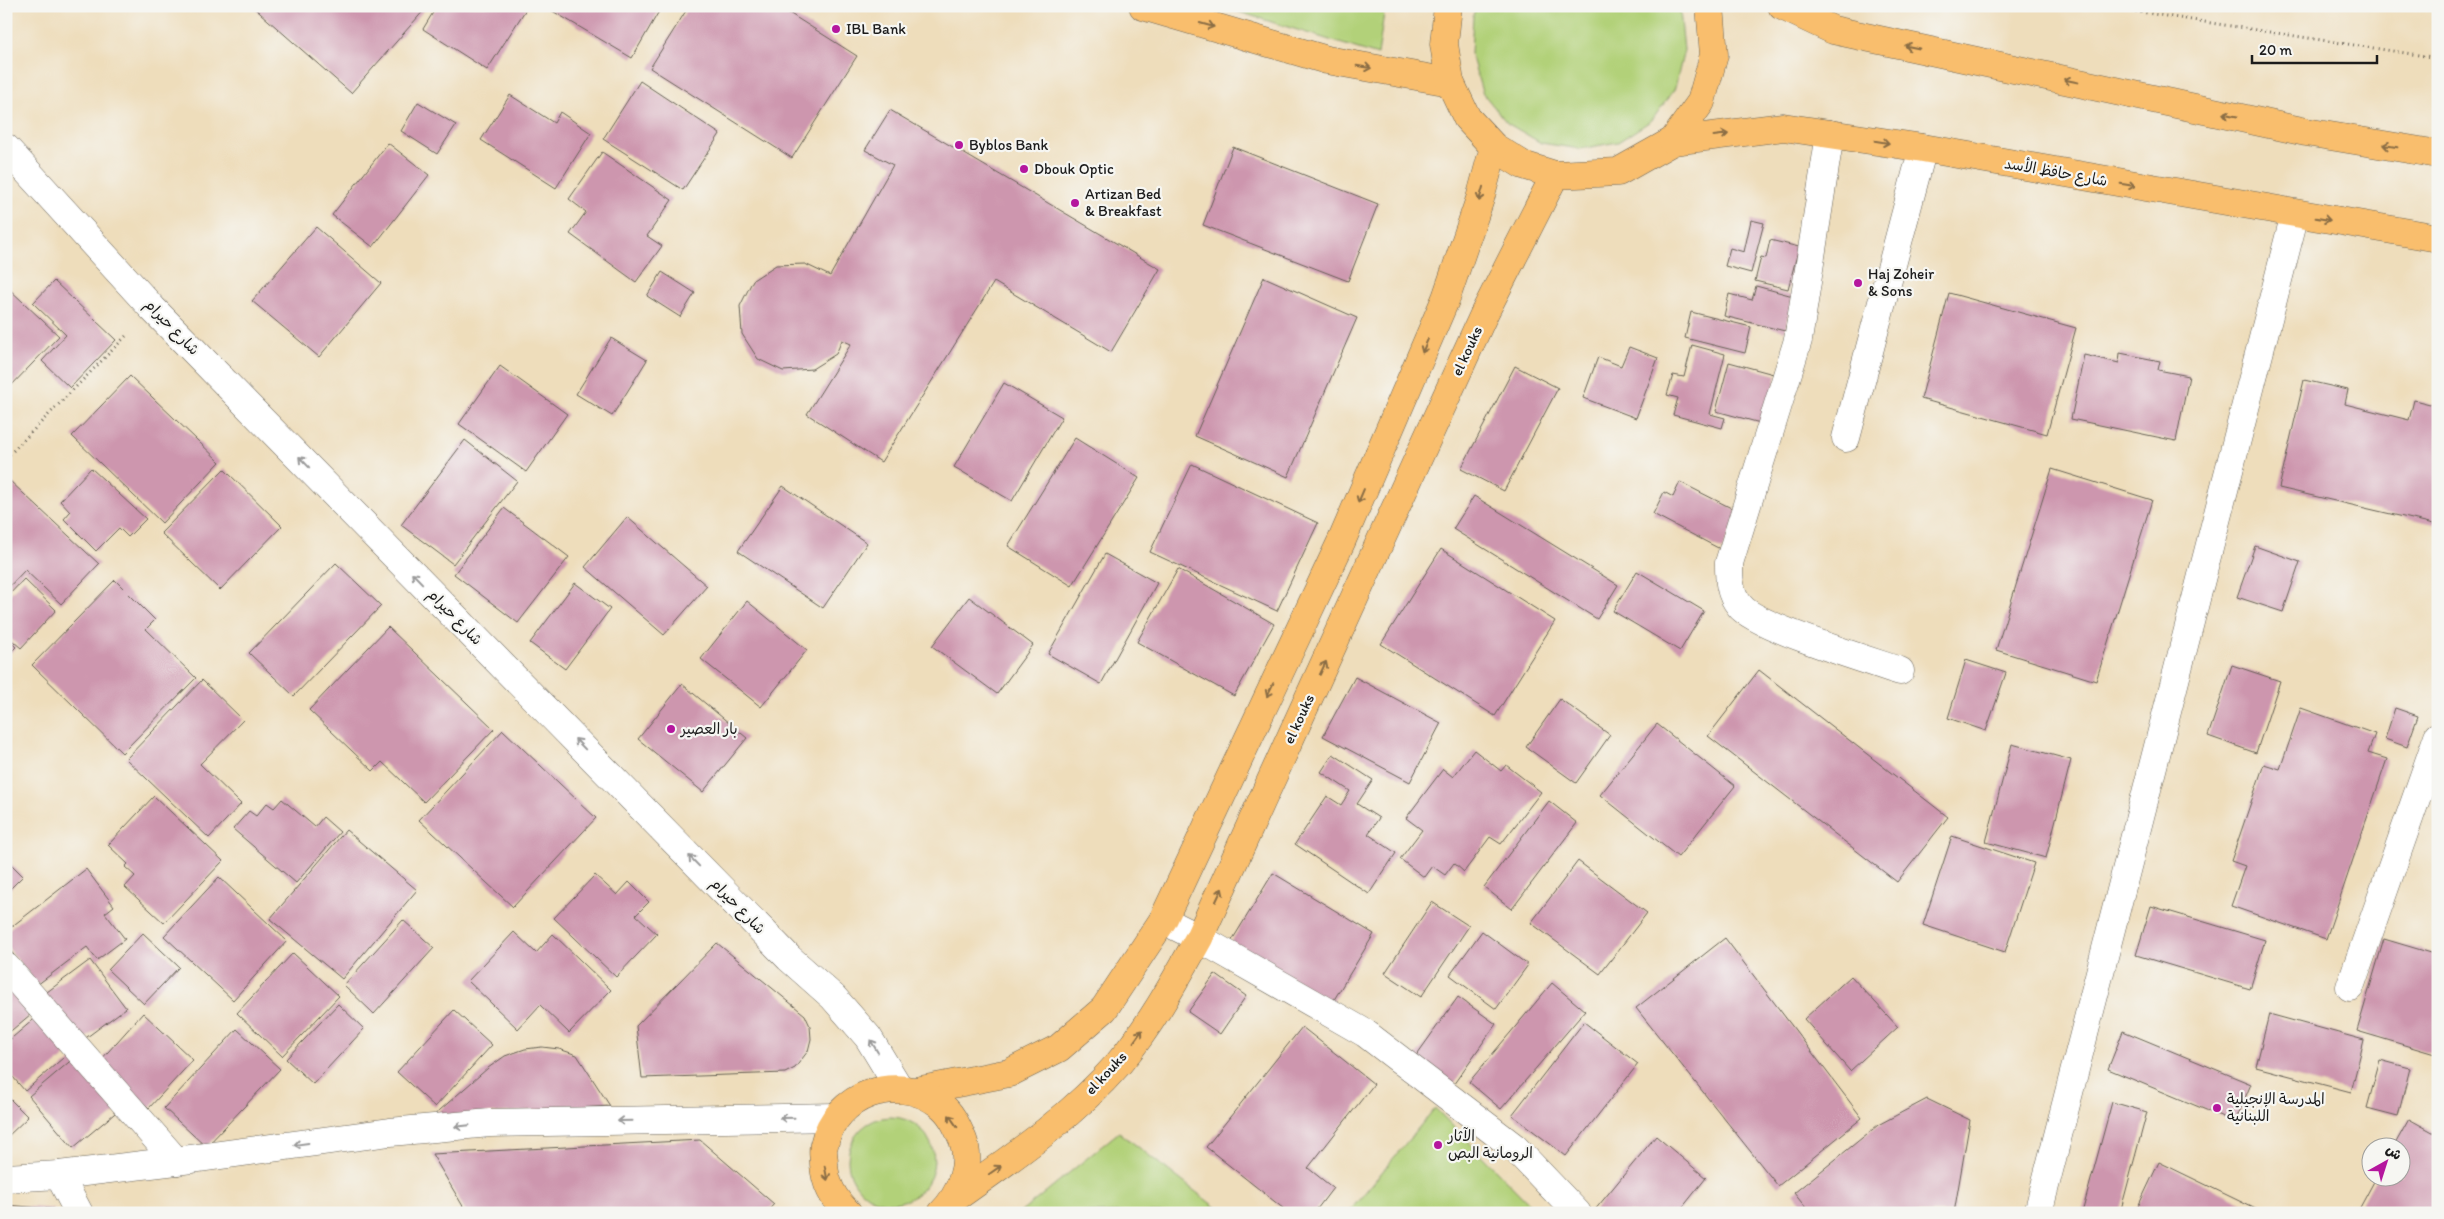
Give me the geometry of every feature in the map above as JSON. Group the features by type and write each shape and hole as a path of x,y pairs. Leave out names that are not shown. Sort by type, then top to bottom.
{"main road":[{"path":"1143,6 1328,60 1450,82"},
{"path":"1448,6 1444,44 1450,82 1467,118 1494,147 1523,164 1555,175 1618,172 1672,141 1701,102 1709,74 1714,55 1710,6"},
{"path":"1782,6 1832,30 2306,132 2438,154"},
{"name":"شارع حافظ الأسد","path":"1672,141 1783,127 1923,148 2438,238"},
{"path":"840,1209 824,1175 823,1145 836,1118 854,1100 875,1090 907,1089 1009,1073 1059,1048 1104,1010 1163,920 1342,540 1446,298 1480,199 1494,147"},
{"name":"el kouks","path":"949,1205 1047,1132 1119,1063 1165,998 1199,938 1486,312 1555,175"},
{"path":"907,1089 939,1103 956,1122 965,1147 965,1174 949,1205"}],"street":[{"path":"1830,134 1798,340 1729,563 1729,588 1740,608 1771,625 1900,671"},
{"name":"شارع حيرام","path":"6,148 153,309 789,958 833,997 868,1037 907,1089"},
{"path":"1846,438 1923,148"},
{"path":"2038,1213 2295,214"},
{"path":"2350,987 2438,736"},
{"path":"1163,920 1199,938 1365,1033 1514,1147 1577,1213"},
{"path":"6,967 176,1161"},
{"path":"6,1178 59,1175 390,1132 490,1123 836,1118"},
{"path":"59,1175 79,1213"}],"path":[{"path":"2101,6 2438,58"},
{"path":"6,458 153,309"}],"green space":[{"path":"1220,6 1385,6 1378,55"},
{"path":"1477,6 1678,6 1684,50 1675,88 1652,120 1618,142 1580,149 1541,143 1507,123 1482,92 1471,54 1473,15"},
{"name":"الآثار الرومانية البص","path":"1435,1108 1538,1213 1348,1213"},
{"path":"891,1117 907,1120 915,1124 927,1136 931,1144 934,1160 931,1176 927,1184 915,1196 907,1200 891,1203 875,1200 867,1196 855,1184 851,1176 848,1160 851,1144 855,1136 867,1124 875,1120"},
{"path":"1119,1132 1223,1213 1020,1213"}],"building":[{"path":"252,6 424,6 426,8 351,93"},
{"path":"437,6 528,6 487,70 423,29"},
{"path":"544,6 662,6 632,58"},
{"path":"689,6 778,6 857,56 792,158 650,68"},
{"path":"640,81 720,134 683,190 603,139"},
{"path":"510,95 554,123 560,112 591,133 556,188 481,140"},
{"path":"418,102 456,125 437,154 401,131"},
{"path":"890,110 1160,269 1111,352 994,282 881,462 807,414 851,344 842,340 836,354 812,369 783,371 758,359 742,334 740,306 753,280 776,265 805,264 830,276 893,165 865,150"},
{"path":"388,143 429,175 373,247 332,215"},
{"path":"1233,147 1378,204 1348,281 1203,225"},
{"path":"602,152 672,200 647,236 662,246 636,282 570,234 586,212 569,199"},
{"path":"1751,220 1764,223 1751,273 1725,266 1730,248 1744,252"},
{"path":"316,227 381,283 319,357 252,301"},
{"path":"1770,240 1799,247 1788,289 1755,281 1761,257 1766,258"},
{"path":"662,272 695,293 680,317 647,296"},
{"path":"1264,277 1357,318 1288,477 1195,436"},
{"path":"54,281 116,340 70,388 42,361 66,335 33,303"},
{"path":"6,286 59,336 6,391"},
{"path":"1756,286 1793,296 1785,331 1724,316 1729,294 1752,300"},
{"path":"1949,293 2076,328 2047,434 1921,399"},
{"path":"1691,312 1751,327 1745,353 1685,338"},
{"path":"611,338 647,360 612,416 576,394"},
{"path":"1692,345 1725,354 1710,414 1725,418 1722,428 1673,415 1678,398 1667,395 1673,375 1684,377"},
{"path":"1629,347 1658,358 1636,418 1583,398 1598,357 1621,366"},
{"path":"2120,353 2160,361 2158,370 2189,376 2176,441 2071,419 2084,355 2119,363"},
{"path":"1729,362 1777,375 1764,424 1716,411"},
{"path":"500,366 567,414 526,472 459,424"},
{"path":"1515,366 1558,388 1504,491 1461,469"},
{"path":"130,376 220,462 162,523 72,436"},
{"path":"2304,380 2348,390 2345,404 2409,420 2414,400 2438,406 2438,525 2279,488"},
{"path":"1004,383 1062,417 1012,501 954,467"},
{"path":"1075,438 1139,478 1072,586 1008,546"},
{"path":"465,440 517,481 453,564 401,525"},
{"path":"1192,464 1318,523 1277,611 1150,552"},
{"path":"91,468 146,519 128,537 119,528 96,551 64,519 70,512 60,501"},
{"path":"224,469 282,526 220,590 161,533"},
{"path":"2052,469 2152,500 2096,681 1996,650"},
{"path":"9,480 99,564 61,604 25,570 6,590 6,482"},
{"path":"1680,482 1741,513 1722,550 1653,514 1664,492 1673,497"},
{"path":"783,486 867,543 823,608 738,551"},
{"path":"1474,496 1618,585 1597,619 1453,529"},
{"path":"504,508 569,557 518,623 454,574"},
{"path":"627,517 707,586 664,635 585,567"},
{"path":"2255,546 2300,562 2283,612 2237,597"},
{"path":"1441,549 1555,621 1495,716 1381,644"},
{"path":"1105,554 1157,583 1101,684 1048,654"},
{"path":"336,563 381,606 294,696 249,653"},
{"path":"1178,569 1274,624 1234,696 1137,642"},
{"path":"1637,571 1704,611 1680,651 1613,611"},
{"path":"24,579 56,610 21,648 6,635 6,598"},
{"path":"115,580 155,620 146,629 196,678 122,753 32,665"},
{"path":"575,583 610,609 565,669 530,643"},
{"path":"969,597 1033,645 997,694 932,646"},
{"path":"747,601 807,650 761,707 701,659"},
{"path":"388,627 494,729 424,802 382,762 373,771 309,710"},
{"path":"6,638 16,647 6,657"},
{"path":"1966,660 2006,673 1986,731 1948,718"},
{"path":"2232,665 2280,681 2256,753 2208,736"},
{"path":"1759,670 1948,817 1897,882 1708,736"},
{"path":"1355,677 1441,723 1410,782 1323,736"},
{"path":"202,680 243,720 200,764 241,804 209,838 126,759"},
{"path":"682,684 747,738 703,792 638,739"},
{"path":"1560,699 1610,735 1576,783 1526,747"},
{"path":"2301,708 2375,734 2368,753 2387,759 2326,939 2231,906 2245,866 2231,861 2264,764 2280,769"},
{"path":"2395,708 2418,716 2407,747 2385,739"},
{"path":"1657,724 1735,786 1678,857 1600,795"},
{"path":"503,730 596,818 513,907 419,820"},
{"path":"2012,744 2071,760 2046,858 1986,842"},
{"path":"1474,750 1501,771 1506,765 1541,792 1501,844 1490,837 1464,872 1454,863 1445,875 1432,866 1424,877 1400,859 1422,830 1406,818 1443,769 1453,777"},
{"path":"1333,754 1373,780 1357,804 1379,818 1368,834 1396,853 1369,894 1295,844 1327,796 1341,805 1350,791 1321,772"},
{"path":"154,796 223,861 164,923 125,887 135,876 125,867 128,864 108,845"},
{"path":"282,799 315,827 323,817 340,832 296,883 233,829 249,811 256,816 267,803 274,808"},
{"path":"1549,801 1577,823 1512,909 1484,887"},
{"path":"346,830 417,890 342,979 270,919"},
{"path":"1952,836 2034,863 2005,952 1923,925"},
{"path":"6,859 23,876 6,893"},
{"path":"1578,861 1647,913 1600,974 1531,923"},
{"path":"86,869 114,906 105,913 125,939 97,960 87,947 37,985 6,945 6,931"},
{"path":"1273,873 1374,934 1332,1003 1231,942"},
{"path":"595,875 617,895 629,882 649,902 636,915 657,934 616,977 554,918"},
{"path":"219,877 287,941 233,1000 164,936"},
{"path":"1432,902 1469,926 1421,997 1385,973"},
{"path":"2151,906 2265,940 2250,989 2136,955"},
{"path":"403,920 434,948 374,1014 344,985"},
{"path":"1482,931 1528,965 1496,1009 1450,975"},
{"path":"514,932 536,953 553,934 611,990 569,1033 540,1005 518,1029 468,981"},
{"path":"143,933 179,967 144,1004 108,970"},
{"path":"1725,938 1862,1118 1778,1186 1636,1008"},
{"path":"2384,939 2438,955 2438,1055 2357,1031"},
{"path":"717,943 805,1015 810,1026 811,1039 808,1051 795,1068 785,1073 642,1078 636,1026"},
{"path":"293,953 339,996 282,1056 237,1013"},
{"path":"90,960 126,1008 79,1043 43,995"},
{"path":"6,974 37,1009 6,1035"},
{"path":"1215,974 1246,996 1220,1034 1188,1012"},
{"path":"1851,976 1898,1027 1850,1071 1804,1019"},
{"path":"1552,983 1585,1011 1501,1109 1469,1082"},
{"path":"1458,997 1496,1024 1451,1088 1413,1060"},
{"path":"338,1004 364,1029 313,1084 286,1059"},
{"path":"454,1010 492,1045 435,1107 397,1072"},
{"path":"143,1013 193,1060 149,1108 99,1062"},
{"path":"40,1014 71,1051 25,1091 6,1069 6,1043"},
{"path":"2269,1014 2364,1040 2351,1092 2256,1067"},
{"path":"1584,1022 1638,1064 1566,1156 1512,1115"},
{"path":"1302,1027 1374,1084 1308,1168 1333,1188 1314,1213 1289,1213 1206,1147"},
{"path":"237,1029 280,1069 206,1147 164,1108"},
{"path":"2123,1031 2251,1084 2235,1122 2108,1069"},
{"path":"542,1047 559,1049 577,1055 610,1106 432,1117 488,1068 505,1056 525,1049"},
{"path":"75,1057 120,1109 73,1148 29,1096"},
{"path":"2380,1060 2410,1068 2398,1116 2367,1108"},
{"path":"6,1095 28,1117 6,1138"},
{"path":"1927,1099 1970,1120 1954,1213 1810,1213 1794,1193 1878,1125"},
{"path":"2112,1102 2147,1112 2120,1213 2082,1213"},
{"path":"2409,1119 2438,1135 2438,1213 2357,1213 2372,1186 2412,1186 2412,1136 2400,1136"},
{"path":"1656,1136 1706,1178 1678,1213 1596,1213 1594,1211"},
{"path":"700,1140 774,1204 766,1213 467,1213 432,1154"},
{"path":"2159,1162 2264,1213 2135,1213"},
{"path":"6,1205 53,1209 54,1213 6,1213"}],"place":[{"name":"IBL Bank","path":"836,29"},
{"name":"Byblos Bank","path":"959,145"},
{"name":"Dbouk Optic","path":"1024,169"},
{"name":"Artizan Bed & Breakfast","path":"1075,203"},
{"name":"Haj Zoheir & Sons","path":"1858,283"},
{"name":"بار العصير","path":"671,729"},
{"name":"المدرسة الإنجيلية اللبنانية","path":"2217,1108"},
{"name":"الآثار الرومانية البص","path":"1438,1145"}]}
